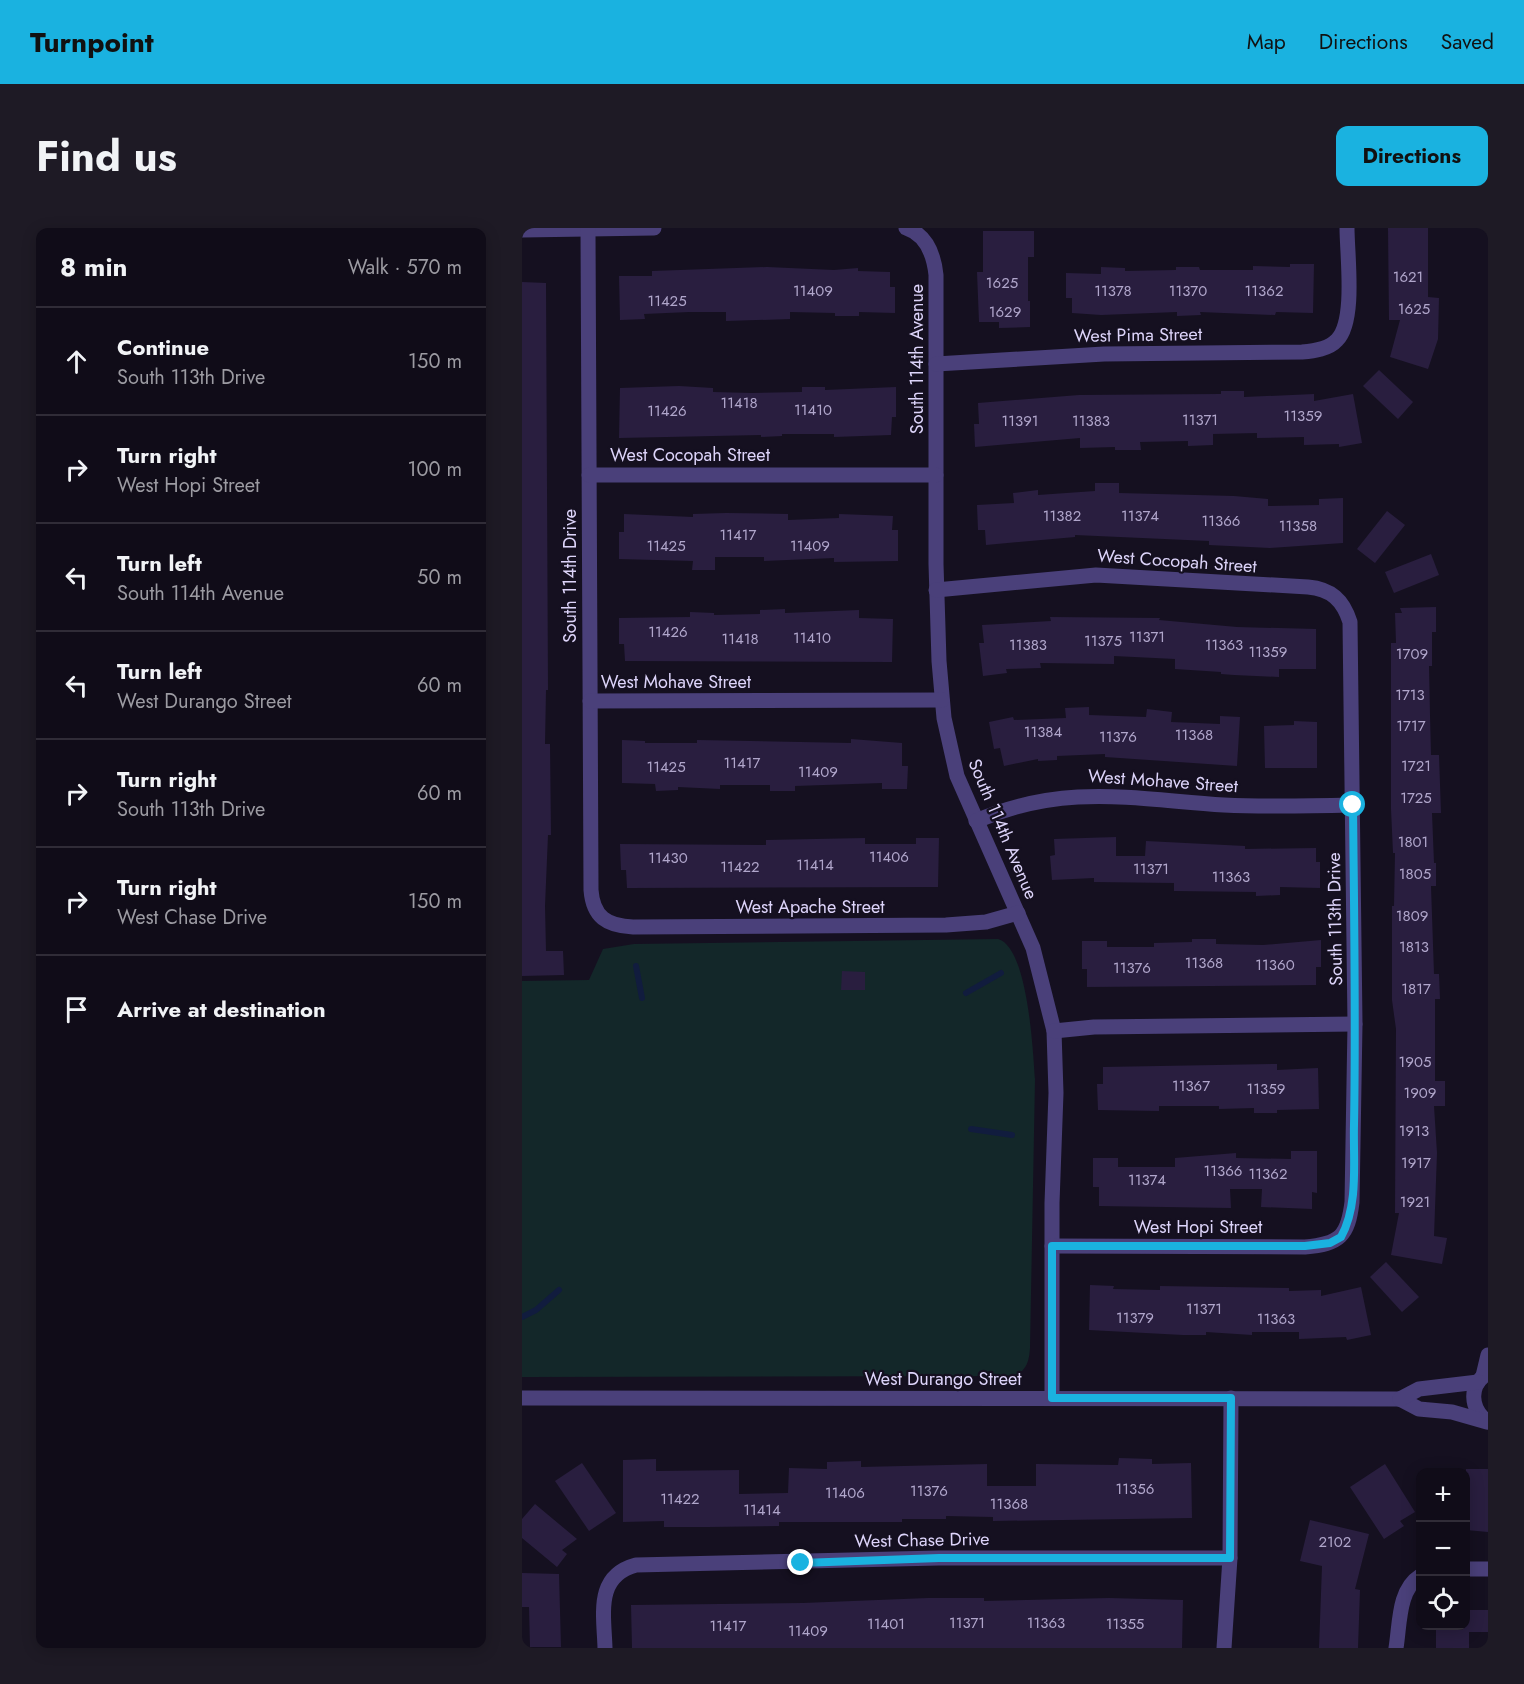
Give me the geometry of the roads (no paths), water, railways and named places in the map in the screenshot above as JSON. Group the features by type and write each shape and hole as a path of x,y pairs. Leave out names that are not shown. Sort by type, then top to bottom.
{"street":[{"path":"522,230 654,228"},
{"name":"South 114th Avenue","path":"906,228 922,237 930,249 935,269 936,590 942,700 951,755 976,821 1018,913 1040,969 1054,1031 1056,1093 1052,1246 1052,1398"},
{"name":"West Pima Street","path":"936,364 1104,354 1302,352 1327,347 1337,340 1347,319 1347,228"},
{"name":"South 114th Drive","path":"588,230 591,890 595,911 602,920"},
{"name":"West Cocopah Street","path":"589,475 936,475"},
{"name":"West Cocopah Street","path":"936,590 1074,576 1117,575 1238,585 1319,588 1331,592 1340,601"},
{"name":"South 113th Drive","path":"1340,601 1347,611 1352,635 1355,1024 1352,1202 1348,1226 1341,1237"},
{"name":"West Mohave Street","path":"590,702 942,700"},
{"name":"West Mohave Street","path":"976,821 1022,803 1088,795 1264,807 1353,805"},
{"name":"West Apache Street","path":"602,920 633,927 946,926 986,922 1018,913"},
{"path":"1054,1031 1094,1027 1355,1024"},
{"name":"West Hopi Street","path":"1052,1246 1305,1246 1330,1243 1341,1237"},
{"path":"1488,1355 1474,1404 1488,1422"},
{"path":"1400,1399 1419,1389 1448,1387 1483,1377"},
{"name":"West Durango Street","path":"522,1398 1400,1399"},
{"path":"1224,1648 1230,1558 1231,1398"},
{"path":"1400,1399 1419,1409 1460,1414 1488,1422"},
{"name":"West Chase Drive","path":"604,1648 605,1593 616,1574 625,1568 647,1564 930,1558 1230,1558"},
{"path":"1470,1569 1488,1569"},
{"path":"1396,1648 1404,1599 1416,1580"}],"waterway":[{"path":"636,966 642,998"},
{"path":"966,993 1001,973"},
{"path":"971,1129 1012,1135"},
{"path":"522,1317 536,1310 559,1290"}]}
